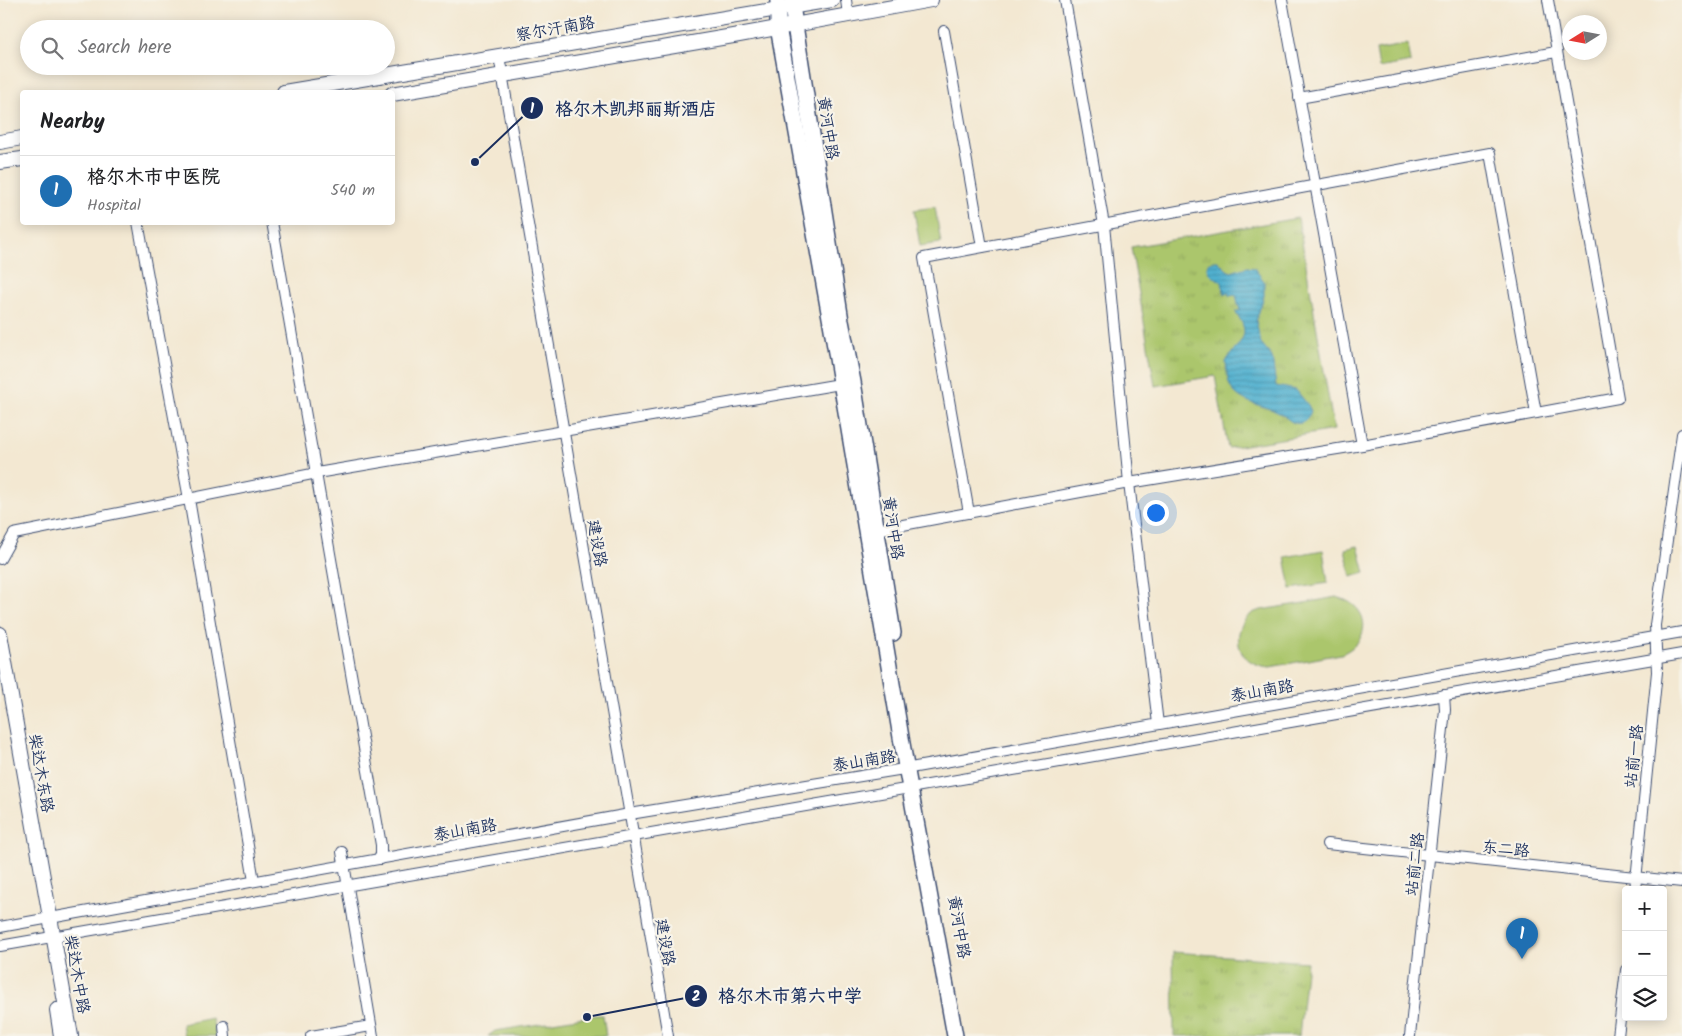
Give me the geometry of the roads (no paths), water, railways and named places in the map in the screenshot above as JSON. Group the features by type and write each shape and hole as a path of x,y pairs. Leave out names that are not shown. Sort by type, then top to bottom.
{"highway":[{"name":"黄河中路","path":"785,4 796,24 841,321 847,383 911,768"},
{"name":"黄河中路","path":"785,4 778,27 876,530 914,788 955,1036"},
{"name":"黄河中路","path":"914,788 962,1036"}],"main road":[{"name":"察尔汗南路","path":"395,73 785,4 832,0"},
{"path":"395,93 931,0"},
{"name":"察尔汗南路","path":"296,90 386,75"},
{"path":"0,142 20,138"},
{"path":"0,162 20,158"},
{"name":"柴达木东路","path":"0,634 46,919"},
{"name":"柴达木东路","path":"0,682 46,919"},
{"name":"柴达木中路","path":"46,919 61,1036"},
{"name":"柴达木中路","path":"48,937 71,1036"}],"street":[{"path":"846,0 848,14"},
{"path":"1065,0 1104,225 1129,483 1158,724"},
{"path":"1282,0 1362,445"},
{"path":"876,530 1129,483 1362,445 1618,398 1548,0"},
{"path":"944,31 982,247"},
{"path":"1299,98 1556,52"},
{"name":"建设路","path":"499,56 630,814 632,837 668,1036"},
{"path":"969,513 924,258 1490,153 1536,413"},
{"path":"139,225 189,499 254,881"},
{"path":"273,225 381,845 381,859"},
{"path":"0,559 14,534 317,473 847,383"},
{"name":"站前一路","path":"1635,886 1657,672 1655,625 1682,434"},
{"name":"泰山南路","path":"0,927 630,814 911,768 1682,632"},
{"path":"0,946 1682,654"},
{"name":"站前二路","path":"1410,1036 1445,710 1444,695"},
{"name":"东二路","path":"1327,844 1682,882"},
{"path":"310,1036 372,1031 342,852"},
{"path":"1618,1036 1625,976"}],"water":[{"path":"1218,261 1231,272 1247,267 1254,268 1264,281 1264,296 1256,321 1261,344 1272,357 1276,386 1296,390 1308,405 1311,411 1308,418 1303,422 1292,422 1278,412 1245,400 1239,397 1230,386 1226,362 1243,338 1244,333 1241,320 1235,311 1240,311 1236,295 1229,296 1229,293 1224,293 1222,282 1209,273 1208,263"}],"place":[{"name":"格尔木凯邦丽斯酒店","path":"475,162"},
{"name":"格尔木市中医院","path":"1522,959"},
{"name":"格尔木市第六中学","path":"587,1017"}]}
